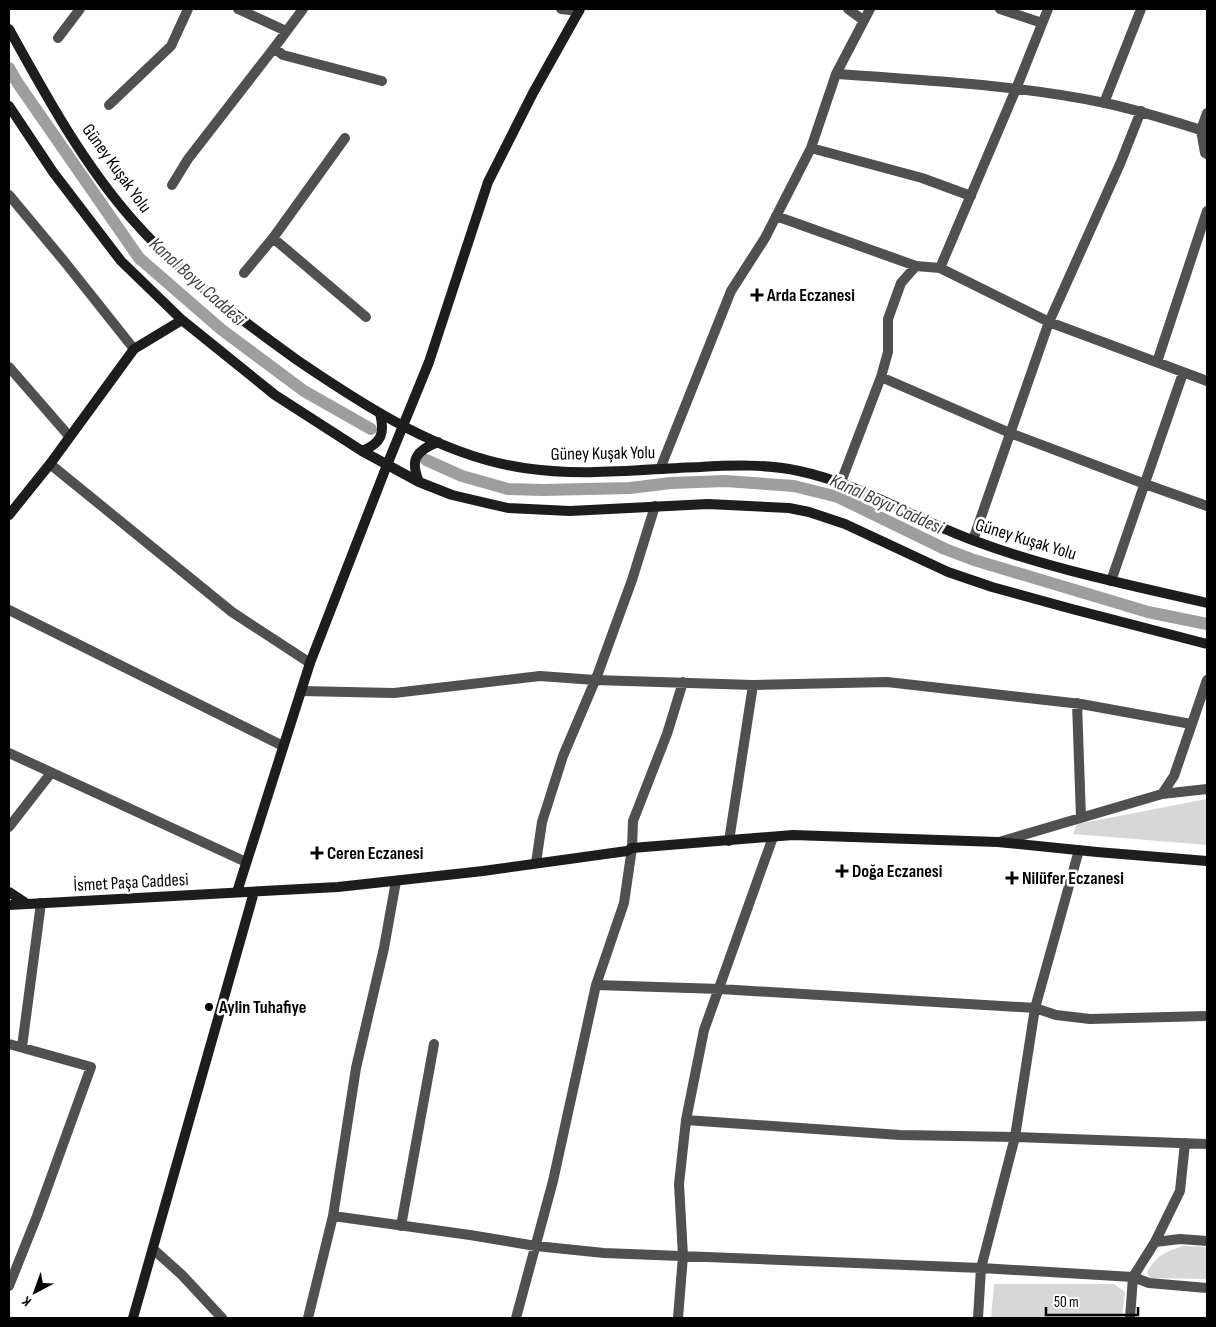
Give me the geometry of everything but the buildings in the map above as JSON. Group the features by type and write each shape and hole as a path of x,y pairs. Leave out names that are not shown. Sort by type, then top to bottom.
{"main road":[{"path":"237,892 300,691 387,465 429,362 488,182 533,93 580,10"},
{"name":"Güney Kuşak Yolu","path":"9,29 74,141 131,218 194,280 248,326 328,381 404,426 472,456 523,468 579,473 738,465 796,470 841,482 973,540 1013,554 1207,603"},
{"path":"10,111 52,172 121,261 182,320 275,395 362,451 419,482 452,495 508,508 570,511 708,504 789,508 809,512 845,524 948,572 992,587 1072,610 1207,644"},
{"path":"9,516 50,464 134,349 182,320"},
{"path":"362,451 372,447 381,438 383,426 380,413"},
{"path":"419,482 413,468 416,456 424,447 438,442"},
{"name":"İsmet Paşa Caddesi","path":"9,905 338,887 536,864 627,851 632,848 793,835 998,842 1207,861"},
{"path":"9,892 26,904"},
{"path":"133,1318 254,892"}],"street":[{"path":"58,38 80,9"},
{"path":"109,105 171,46 188,9"},
{"path":"238,9 286,31"},
{"path":"172,185 188,159 303,9"},
{"path":"561,9 580,10"},
{"path":"848,9 863,20"},
{"path":"660,468 731,291 765,238 811,148 836,74 870,9"},
{"path":"1000,9 1042,23"},
{"path":"940,268 1048,9"},
{"path":"1104,103 1141,9"},
{"path":"274,48 283,55 382,81"},
{"path":"836,74 1016,89 1141,111 1201,130"},
{"path":"973,540 1048,322 1120,164 1141,111"},
{"path":"1207,113 1201,130 1205,153 1207,154"},
{"path":"244,273 346,138"},
{"path":"811,148 922,178 971,196"},
{"path":"9,195 134,349"},
{"path":"1157,362 1207,211"},
{"path":"776,216 916,266 940,268 1048,322 1207,381"},
{"path":"272,238 366,317"},
{"path":"841,482 881,377 888,352 888,318 901,284 916,266"},
{"path":"9,367 69,436"},
{"path":"1111,580 1146,484 1183,373"},
{"path":"881,377 1010,433 1207,506"},
{"path":"50,464 232,612 310,663"},
{"path":"536,864 542,822 563,756 595,680 632,580 655,506"},
{"path":"9,610 283,746"},
{"path":"300,691 394,693 540,676 595,680 753,685 887,682 1076,703 1191,724"},
{"path":"1162,794 1174,776 1207,680"},
{"path":"516,1318 553,1181 596,985 624,903 632,848 633,821 666,734 683,682"},
{"path":"729,841 753,685"},
{"path":"1076,703 1081,818"},
{"path":"9,753 246,862"},
{"path":"9,827 51,773"},
{"path":"998,842 1162,794 1207,789"},
{"path":"678,1318 683,1256 679,1184 686,1120 704,1030 773,837"},
{"path":"978,1318 981,1268 1015,1137 1035,1008 1080,850"},
{"path":"308,1318 333,1216 356,1068 384,948 396,881"},
{"path":"22,1048 41,903"},
{"path":"596,985 720,989 1035,1008 1056,1015 1090,1019 1207,1016"},
{"path":"9,1044 91,1067 37,1216 9,1286"},
{"path":"401,1226 434,1044"},
{"path":"686,1120 900,1135 1207,1144"},
{"path":"1130,1318 1133,1277 1155,1242 1180,1191 1185,1143"},
{"path":"333,1216 536,1246 604,1253 981,1268 1133,1277 1149,1283 1207,1288"},
{"path":"1155,1242 1180,1239 1207,1241"},
{"path":"153,1248 182,1275 222,1318"}],"shaded area":[{"path":"1207,799 1207,845 1073,834 1077,824"},
{"path":"1183,1246 1207,1247 1207,1279 1150,1278 1147,1272 1158,1258 1166,1252"},
{"path":"994,1284 1114,1284 1125,1292 1122,1318 991,1318"}],"waterway":[{"name":"Kanal Boyu Caddesi","path":"9,68 139,258 222,330 304,391 371,429"},
{"name":"Kanal Boyu Caddesi","path":"426,460 462,476 508,489 630,488 671,483 725,481 794,486 838,497 945,549 974,560 1148,612 1207,624"}],"place":[{"name":"Arda Eczanesi","path":"757,295"},
{"name":"Ceren Eczanesi","path":"317,853"},
{"name":"Doğa Eczanesi","path":"842,871"},
{"name":"Nilüfer Eczanesi","path":"1012,878"},
{"name":"Aylin Tuhafiye","path":"209,1007"}]}
